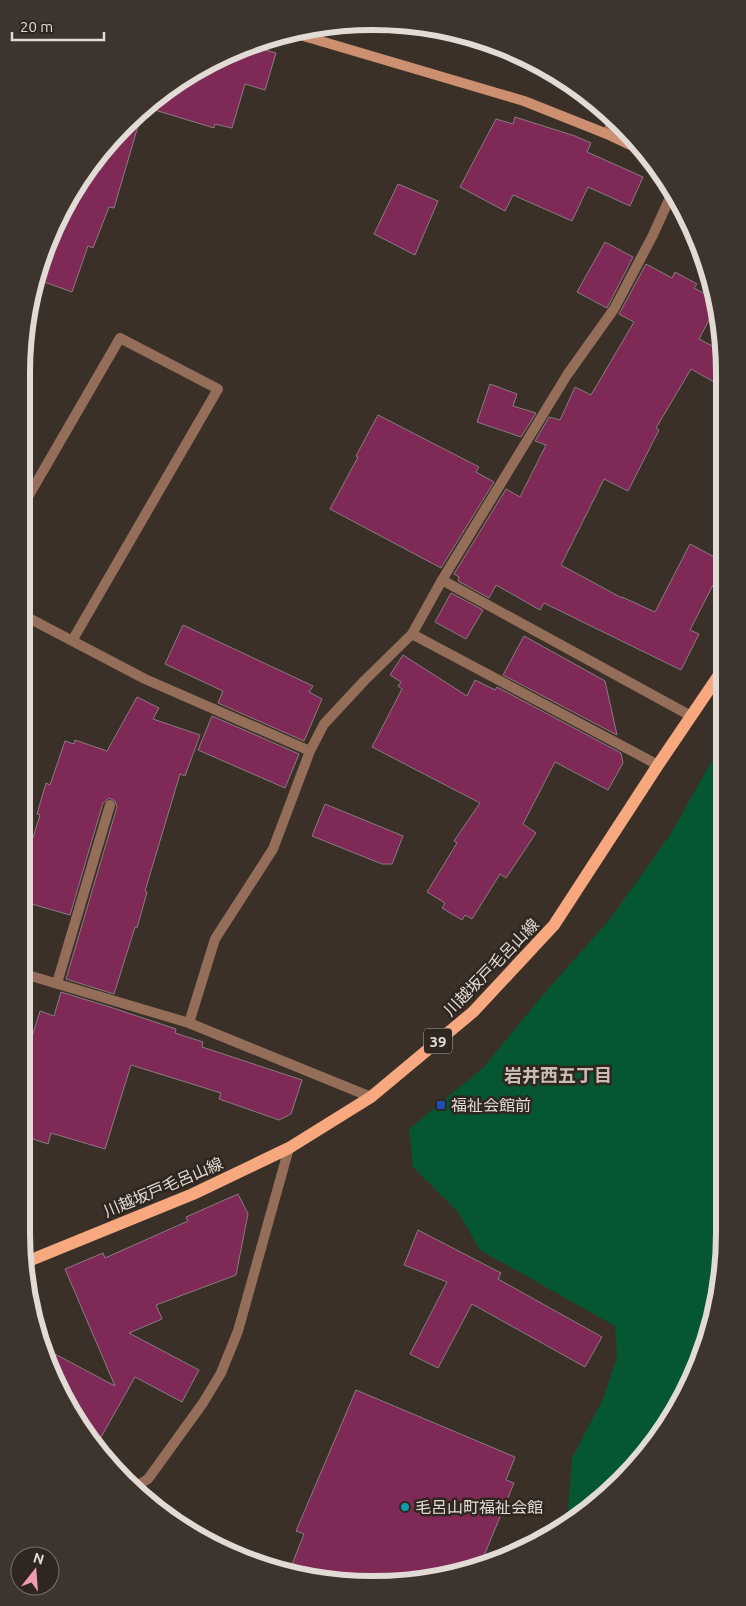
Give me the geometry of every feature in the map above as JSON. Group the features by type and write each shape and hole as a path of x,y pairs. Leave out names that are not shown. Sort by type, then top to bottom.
{"main road":[{"name":"川越坂戸毛呂山線","path":"31,1260 193,1194 289,1148 371,1097 473,1012 554,925 716,679"}],"street":[{"path":"318,35 524,102 629,144"},
{"path":"607,134 611,125"},
{"path":"190,1024 215,939 273,849 310,751 324,724 412,634 442,580 567,375 614,309 653,235 669,200"},
{"path":"30,493 120,338 218,389 72,641"},
{"path":"442,580 691,716"},
{"path":"30,619 146,679 310,751"},
{"path":"412,634 658,765"},
{"path":"57,983 110,806"},
{"path":"30,976 190,1024 371,1097"},
{"path":"139,1484 148,1479 203,1403 221,1374 238,1331 289,1148"}],"green space":[{"path":"716,753 716,1233 713,1278 698,1343 681,1385 658,1424 616,1476 568,1515 572,1458 603,1399 617,1357 615,1326 480,1250 458,1212 413,1167 409,1129 483,1068 542,996 610,919 670,835"}],"building":[{"path":"261,49 276,53 265,90 245,84 232,128 215,124 214,128 154,110 182,88 221,65"},
{"path":"515,117 591,143 587,152 643,177 630,206 588,187 572,221 513,195 505,211 460,187 496,119 513,124"},
{"path":"139,122 114,208 109,207 93,248 88,246 72,292 43,281 56,242 65,221 88,182 115,147"},
{"path":"398,184 438,201 415,255 374,234"},
{"path":"605,242 633,257 607,308 577,292"},
{"path":"646,264 672,278 675,272 697,284 694,288 706,295 711,317 699,339 715,347 716,378 714,382 691,369 656,428 659,430 628,491 604,479 561,565 622,598 655,612 690,544 716,558 716,586 713,585 690,630 699,634 681,670 544,603 540,610 496,585 489,598 458,581 459,577 454,574 506,489 520,497 546,445 535,441 549,417 560,420 575,387 591,395 634,322 619,314"},
{"path":"490,384 517,394 513,406 536,413 521,437 477,422"},
{"path":"378,415 479,467 476,472 494,482 441,568 330,509"},
{"path":"451,593 483,610 466,639 435,622"},
{"path":"183,625 313,686 309,692 322,699 304,741 218,703 223,691 165,664"},
{"path":"524,636 605,681 617,735 503,675"},
{"path":"403,655 467,696 475,680 495,690 497,687 621,753 623,763 608,790 555,762 523,824 536,833 506,878 500,874 472,919 465,915 462,920 442,908 445,903 427,892 457,843 454,841 480,803 372,747 402,689 398,686 401,682 390,675"},
{"path":"137,697 159,708 153,719 200,735 185,776 180,774 145,891 147,892 137,928 135,927 114,994 66,979 117,807 115,801 109,798 103,803 70,915 30,904 30,847 40,815 37,814 46,783 50,785 65,741 74,744 75,740 107,751"},
{"path":"212,716 299,754 285,788 198,750"},
{"path":"325,804 403,836 392,864 382,864 312,836"},
{"path":"61,992 176,1029 175,1033 203,1042 202,1047 302,1080 291,1114 279,1120 219,1099 221,1093 131,1065 105,1149 51,1133 48,1144 30,1138 30,1044 40,1011 54,1016"},
{"path":"238,1194 248,1214 236,1275 156,1305 162,1319 129,1333 199,1370 182,1402 135,1377 100,1439 88,1424 65,1385 51,1352 115,1386 65,1269 103,1253 105,1258 188,1221 186,1217"},
{"path":"418,1230 501,1273 498,1279 602,1337 585,1367 472,1304 438,1368 410,1354 447,1282 404,1265"},
{"name":"毛呂山町福祉会館","path":"356,1390 515,1457 506,1480 514,1483 483,1558 418,1573 373,1576 328,1573 291,1566 304,1534 296,1531"}],"place":[{"name":"福祉会館前","path":"441,1105"},
{"name":"毛呂山町福祉会館","path":"405,1507"}],"district":[{"name":"岩井西五丁目","path":"558,1075"}]}
